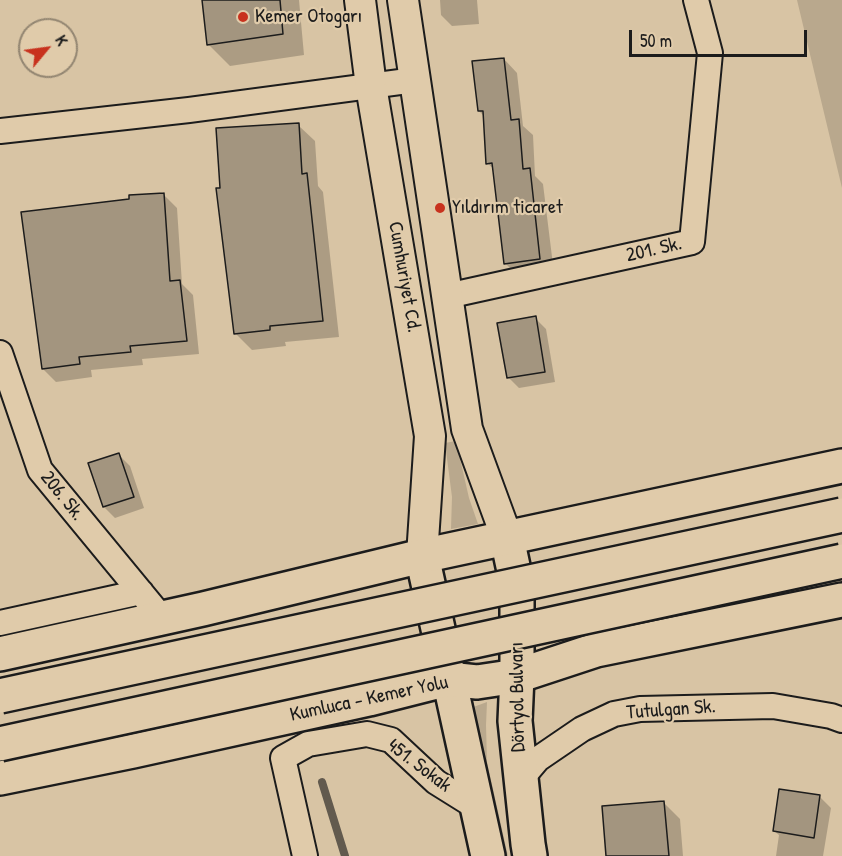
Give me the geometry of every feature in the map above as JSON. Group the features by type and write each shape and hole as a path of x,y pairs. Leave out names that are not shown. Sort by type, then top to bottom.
{"main road":[{"path":"0,654 422,556 842,466"},
{"path":"0,696 842,515"},
{"name":"Dörtyol Bulvarı","path":"507,538 517,585 516,721 530,856"},
{"path":"422,556 488,856"},
{"name":"Kumluca - Kemer Yolu","path":"0,744 842,561"},
{"name":"Kumluca - Kemer Yolu","path":"0,778 347,704 448,679 477,682 517,676 596,650 842,600"}],"street":[{"name":"Cumhuriyet Cd.","path":"360,0 371,86 430,436 422,556"},
{"name":"Cumhuriyet Cd.","path":"403,0 467,429 507,538"},
{"name":"201. Sk.","path":"447,296 692,242 710,53 696,0"},
{"path":"0,131 189,110 415,80"},
{"name":"206. Sk.","path":"0,353 40,470 162,618"},
{"path":"430,436 467,429"},
{"path":"0,623 141,592"},
{"name":"Tutulgan Sk.","path":"521,779 538,759 582,729 614,714 640,709 773,706 842,720"},
{"name":"451. Sokak","path":"305,856 283,758 308,744 367,734 391,741 436,782 476,807"}],"shaded area":[{"path":"797,0 842,0 842,188"},
{"path":"456,441 469,498 478,524 451,529 452,497 445,443"},
{"path":"487,702 487,762 508,856 501,856 468,709"}],"building":[{"name":"Kemer Otogarı","path":"202,0 280,0 283,34 207,45"},
{"path":"504,58 511,120 519,119 523,169 530,168 540,259 504,264 492,163 486,164 483,111 478,111 472,61"},
{"path":"299,123 302,174 307,173 323,321 270,326 270,330 234,334 216,188 220,188 216,128"},
{"path":"164,193 170,281 180,280 187,341 130,346 131,352 79,357 80,364 42,369 21,212 129,199 129,195"},
{"path":"536,316 545,372 507,378 497,323"},
{"path":"119,453 134,497 103,507 88,463"},
{"path":"779,789 820,795 814,838 773,831"},
{"path":"664,801 669,856 606,856 602,806"}],"waterway":[{"path":"322,782 345,856"}],"place":[{"name":"Kemer Otogarı","path":"243,17"},
{"name":"Yıldırım ticaret","path":"440,208"}]}
